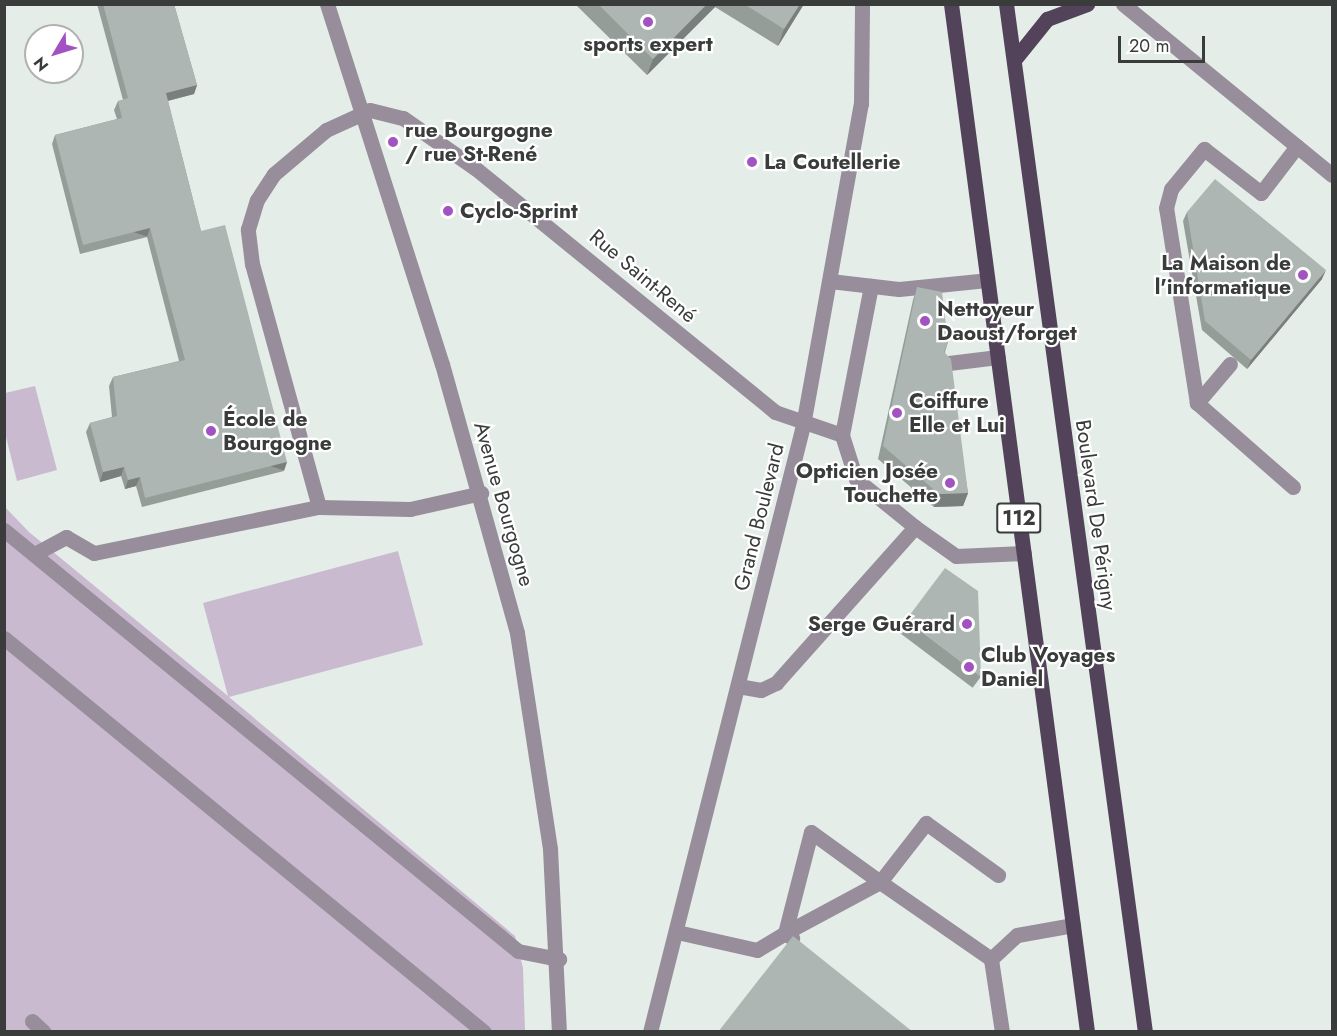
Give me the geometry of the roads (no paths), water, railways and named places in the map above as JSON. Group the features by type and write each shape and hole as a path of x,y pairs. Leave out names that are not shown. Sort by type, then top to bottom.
{"main road":[{"name":"112","path":"951,4 1087,1032"},
{"name":"Boulevard De Périgny","path":"1006,4 1145,1032"},
{"path":"1014,60 1047,19 1087,4"}],"street":[{"name":"Avenue Bourgogne","path":"327,4 363,112 481,493 528,691 559,959 559,1032"},
{"name":"Grand Boulevard","path":"650,1032 803,425 861,104 862,4"},
{"path":"1123,4 1332,175"},
{"name":"Rue Saint-René","path":"363,112 387,111 432,137 525,205 775,412 803,425 842,435"},
{"path":"319,507 252,264 248,229 257,200 274,174 309,142 363,112"},
{"path":"1293,487 1197,404 1167,199 1204,148 1261,193 1297,146"},
{"path":"830,281 899,290 987,280"},
{"path":"871,286 842,435 856,479 915,527 956,556 1024,553"},
{"path":"949,363 998,357"},
{"path":"1197,404 1230,364"},
{"path":"38,552 66,537 94,553 319,507 410,509 481,493"},
{"path":"738,686 761,690 776,683 915,527"},
{"path":"4,530 38,552 518,951 559,959"},
{"path":"4,638 484,1032"},
{"path":"677,932 757,950 880,882 926,823 998,875"},
{"path":"785,933 811,832 992,959 1002,1032"},
{"path":"992,959 1017,935 1073,925"},
{"path":"785,933 803,947"}],"place":[{"name":"sports expert","path":"648,22"},
{"name":"rue Bourgogne / rue St-René","path":"393,142"},
{"name":"La Coutellerie","path":"752,162"},
{"name":"Cyclo-Sprint","path":"448,211"},
{"name":"La Maison de l'informatique","path":"1303,275"},
{"name":"Nettoyeur Daoust/forget","path":"925,321"},
{"name":"Coiffure Elle et Lui","path":"897,413"},
{"name":"École de Bourgogne","path":"211,431"},
{"name":"Opticien Josée Touchette","path":"950,483"},
{"name":"Serge Guérard","path":"967,624"},
{"name":"Club Voyages Daniel","path":"969,667"}]}
